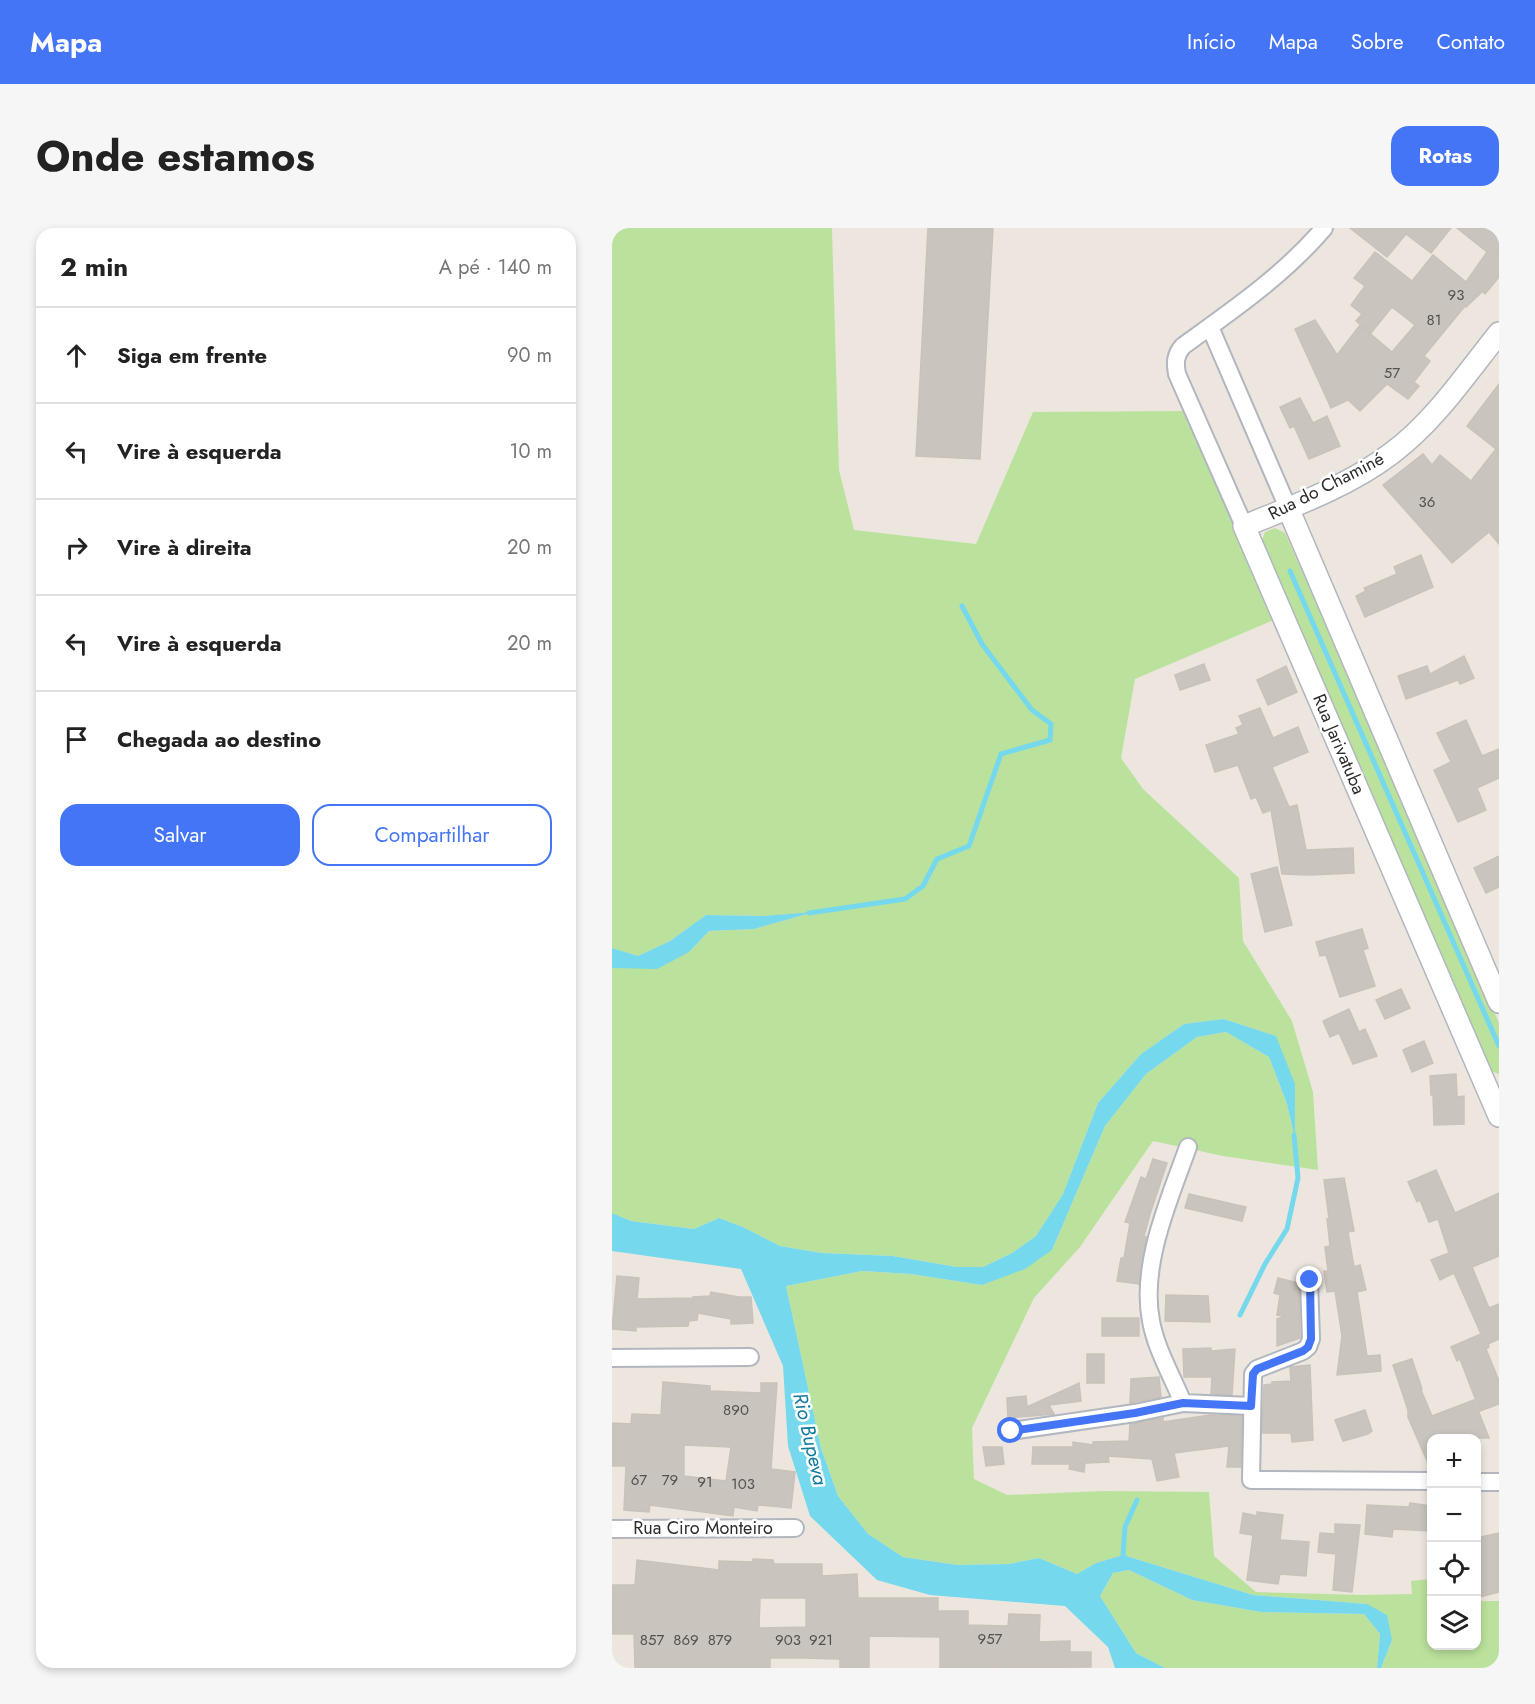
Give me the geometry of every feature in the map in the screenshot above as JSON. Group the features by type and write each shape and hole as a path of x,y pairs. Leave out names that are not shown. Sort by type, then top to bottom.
{"street":[{"path":"1324,228 1283,271 1210,327 1499,1002"},
{"name":"Rua Jarivatuba","path":"1210,327 1179,351 1175,361 1177,374 1495,1092 1499,1116"},
{"name":"Rua do Chaminé","path":"1244,526 1288,508 1362,472 1392,454 1436,411 1499,333"},
{"path":"1183,1403 1155,1337 1149,1301 1159,1229 1188,1147"},
{"path":"1310,1280 1311,1339 1308,1347 1257,1369 1253,1374 1251,1480 1427,1481"},
{"path":"612,1358 750,1358"},
{"path":"1011,1431 1135,1413 1183,1403 1251,1406"},
{"path":"1481,1482 1499,1482"},
{"name":"Rua Ciro Monteiro","path":"612,1529 795,1528"}],"green space":[{"path":"612,228 832,228 839,470 854,530 976,544 1033,412 1184,411 1274,620 1135,679 1121,758 1143,789 1239,878 1243,941 1292,1021 1313,1092 1318,1170 1223,1156 1153,1141 1080,1247 1034,1298 972,1428 974,1479 1007,1495 1103,1491 1209,1492 1214,1556 1256,1592 1412,1594 1411,1581 1427,1579 1427,1650 1481,1650 1481,1601 1499,1601 1499,1668 1381,1668 1392,1640 1367,1604 1253,1595 1123,1555 1096,1563 1077,1574 1039,1558 1009,1564 958,1565 903,1557 868,1534 838,1496 821,1448 786,1286 862,1271 911,1274 982,1285 1052,1250 1105,1126 1146,1074 1197,1037 1226,1032 1269,1057 1287,1104 1294,1135 1275,1036 1224,1019 1184,1024 1141,1054 1098,1103 1063,1194 1036,1236 1012,1253 983,1267 957,1267 893,1256 822,1253 780,1246 743,1227 719,1218 694,1229 631,1221 612,1213 612,968 689,952 709,931 754,929 810,913 763,916 706,915 670,941 638,956 612,948"},
{"path":"1275,528 1285,533 1499,1023 1499,1074 1491,1071 1486,1063 1261,543 1265,532"},
{"path":"1129,1570 1192,1600 1261,1612 1364,1614 1380,1634 1377,1668 1165,1668 1136,1653 1100,1596 1113,1573"}],"water":[{"path":"814,912 754,929 709,931 689,952 657,969 612,968 612,948 638,956 670,941 706,915 763,916"},
{"name":"Rio Bupeva","path":"1224,1019 1276,1036 1295,1084 1295,1139 1287,1104 1269,1057 1226,1032 1197,1037 1146,1074 1105,1126 1052,1250 1025,1269 982,1285 911,1274 862,1271 786,1286 821,1448 838,1496 868,1534 903,1557 958,1565 1009,1564 1039,1558 1077,1574 1096,1563 1123,1555 1253,1595 1367,1604 1387,1615 1392,1640 1381,1668 1377,1668 1380,1634 1364,1614 1261,1612 1192,1600 1129,1570 1113,1573 1100,1596 1136,1653 1165,1668 1115,1668 1108,1647 1065,1606 930,1595 877,1580 810,1516 788,1446 783,1366 741,1269 612,1251 612,1213 631,1221 694,1229 719,1218 743,1227 780,1246 822,1253 893,1256 957,1267 983,1267 1012,1253 1036,1236 1063,1194 1098,1103 1141,1054 1184,1024"}],"building":[{"path":"928,228 993,228 980,459 916,456"},
{"path":"1350,228 1451,228 1431,253 1406,234 1387,257"},
{"path":"1457,228 1499,228 1499,277 1485,294 1483,291 1465,306 1424,356 1430,361 1414,382 1419,386 1408,399 1387,384 1360,411 1348,400 1331,408 1295,329 1315,320 1337,355 1360,325 1392,352 1415,325 1392,307 1371,333 1356,321 1362,314 1351,305 1365,286 1354,278 1375,252 1412,281 1433,255 1466,282 1487,252"},
{"path":"1499,384 1499,544 1489,532 1452,563 1383,485 1423,454 1432,465 1440,455 1471,481 1496,449 1467,426"},
{"path":"1300,398 1313,423 1327,416 1340,446 1309,459 1294,426 1290,428 1280,407"},
{"path":"1421,555 1433,587 1365,617 1356,596 1366,591 1364,588 1397,574 1394,567"},
{"path":"1464,656 1474,678 1460,684 1458,680 1406,699 1398,676 1427,666 1430,674"},
{"path":"1204,664 1210,680 1180,690 1175,675"},
{"path":"1286,666 1297,692 1268,705 1257,680"},
{"path":"1260,708 1273,738 1298,727 1308,752 1272,767 1289,807 1297,805 1306,850 1353,848 1354,873 1282,874 1271,810 1263,813 1256,797 1251,799 1238,765 1215,772 1206,745 1239,734 1236,728 1243,725 1239,716"},
{"path":"1466,720 1482,756 1499,749 1499,778 1477,788 1486,810 1458,822 1434,770 1451,762 1437,733"},
{"path":"1499,856 1499,887 1486,893 1474,868"},
{"path":"1277,867 1292,925 1265,932 1251,874"},
{"path":"1362,929 1368,948 1363,950 1375,986 1340,997 1326,955 1320,956 1316,942"},
{"path":"1401,989 1410,1008 1385,1019 1376,1000"},
{"path":"1349,1009 1359,1032 1365,1029 1377,1056 1353,1064 1339,1033 1330,1037 1323,1021"},
{"path":"1424,1041 1433,1063 1412,1072 1403,1050"},
{"path":"1456,1074 1457,1097 1464,1096 1464,1124 1434,1125 1430,1076"},
{"path":"1153,1159 1167,1163 1144,1236 1147,1237 1139,1284 1117,1281 1121,1258 1124,1258 1130,1223 1125,1222 1141,1177 1146,1179"},
{"path":"1436,1170 1455,1213 1499,1193 1499,1256 1472,1267 1489,1308 1499,1304 1499,1339 1488,1344 1489,1347 1486,1349 1499,1381 1499,1404 1480,1411 1460,1359 1457,1361 1451,1347 1481,1334 1454,1273 1440,1280 1431,1260 1449,1253 1438,1219 1429,1222 1420,1200 1417,1202 1408,1182"},
{"path":"1344,1178 1354,1231 1348,1232 1354,1267 1360,1265 1366,1290 1357,1292 1367,1356 1380,1355 1381,1371 1337,1375 1342,1336 1335,1291 1327,1292 1324,1271 1328,1271 1325,1247 1330,1246 1324,1180"},
{"path":"1189,1194 1246,1207 1242,1221 1185,1208"},
{"path":"617,1276 639,1278 637,1299 693,1298 710,1296 711,1292 751,1297 753,1323 731,1324 731,1319 698,1313 697,1320 689,1321 688,1326 636,1327 636,1331 612,1329"},
{"path":"1278,1278 1299,1283 1300,1338 1277,1346 1277,1319 1285,1316 1277,1315 1280,1295 1274,1293"},
{"path":"1166,1295 1208,1296 1210,1322 1165,1321"},
{"path":"1102,1318 1139,1318 1139,1336 1102,1336"},
{"path":"1211,1348 1211,1351 1235,1349 1232,1395 1211,1394 1212,1377 1184,1377 1183,1349"},
{"path":"1087,1354 1104,1354 1104,1383 1087,1383"},
{"path":"1412,1359 1432,1416 1474,1400 1489,1438 1481,1438 1481,1434 1427,1434 1427,1461 1408,1417 1408,1410 1393,1365"},
{"path":"1310,1365 1313,1440 1292,1442 1291,1433 1262,1433 1264,1385 1291,1381 1290,1367"},
{"path":"1159,1377 1161,1397 1130,1403 1131,1379"},
{"path":"663,1382 710,1386 710,1391 761,1393 761,1383 777,1383 771,1469 795,1472 791,1508 758,1505 757,1511 734,1507 733,1516 650,1505 649,1512 624,1510 626,1466 612,1466 612,1423 631,1424 632,1414 661,1415","holes":["684,1445 731,1447 726,1481 684,1476"]},
{"path":"1079,1383 1081,1401 1049,1405 1054,1414 1008,1418 1007,1398 1026,1396 1027,1407"},
{"path":"1365,1410 1372,1431 1343,1441 1335,1420"},
{"path":"1210,1415 1242,1416 1241,1467 1227,1467 1229,1446 1174,1453 1179,1477 1157,1481 1152,1459 1108,1456 1109,1462 1085,1463 1084,1472 1069,1469 1070,1464 1032,1464 1033,1447 1073,1447 1073,1442 1093,1445 1093,1442 1129,1441 1130,1424 1163,1418 1163,1422"},
{"path":"983,1447 1002,1447 1004,1464 986,1466"},
{"path":"1410,1503 1427,1505 1427,1531 1393,1529 1392,1537 1365,1534 1367,1505 1409,1507"},
{"path":"1257,1512 1283,1515 1280,1540 1309,1542 1306,1576 1280,1574 1278,1584 1247,1580 1253,1535 1240,1533 1243,1513 1257,1516"},
{"path":"1335,1524 1360,1525 1352,1592 1333,1590 1336,1554 1318,1552 1320,1533 1335,1534"},
{"path":"1499,1533 1499,1592 1481,1597 1481,1542 1481,1537"},
{"path":"753,1559 773,1560 774,1564 822,1564 822,1576 857,1574 858,1598 938,1598 938,1611 968,1611 968,1625 1008,1626 1009,1614 1040,1615 1039,1642 1070,1641 1070,1652 1091,1652 1091,1667 940,1668 940,1637 869,1636 869,1668 840,1668 840,1659 770,1658 770,1668 635,1668 634,1634 612,1634 612,1585 635,1585 637,1560 719,1570 719,1561 753,1562","holes":["760,1598 806,1598 806,1627 759,1628"]}],"waterway":[{"path":"1290,571 1499,1046"},
{"path":"809,913 905,899 923,886 937,859 969,846 1001,754 1050,740 1051,724 1032,710 982,644 962,606"},
{"path":"1240,1315 1265,1264 1287,1229 1298,1178 1294,1135"},
{"path":"1126,1559 1123,1555 1125,1527 1137,1500"}],"route":[{"path":"1011,1431 1135,1413 1183,1403 1251,1406 1253,1374 1257,1369 1308,1347 1311,1339 1310,1280"}]}
